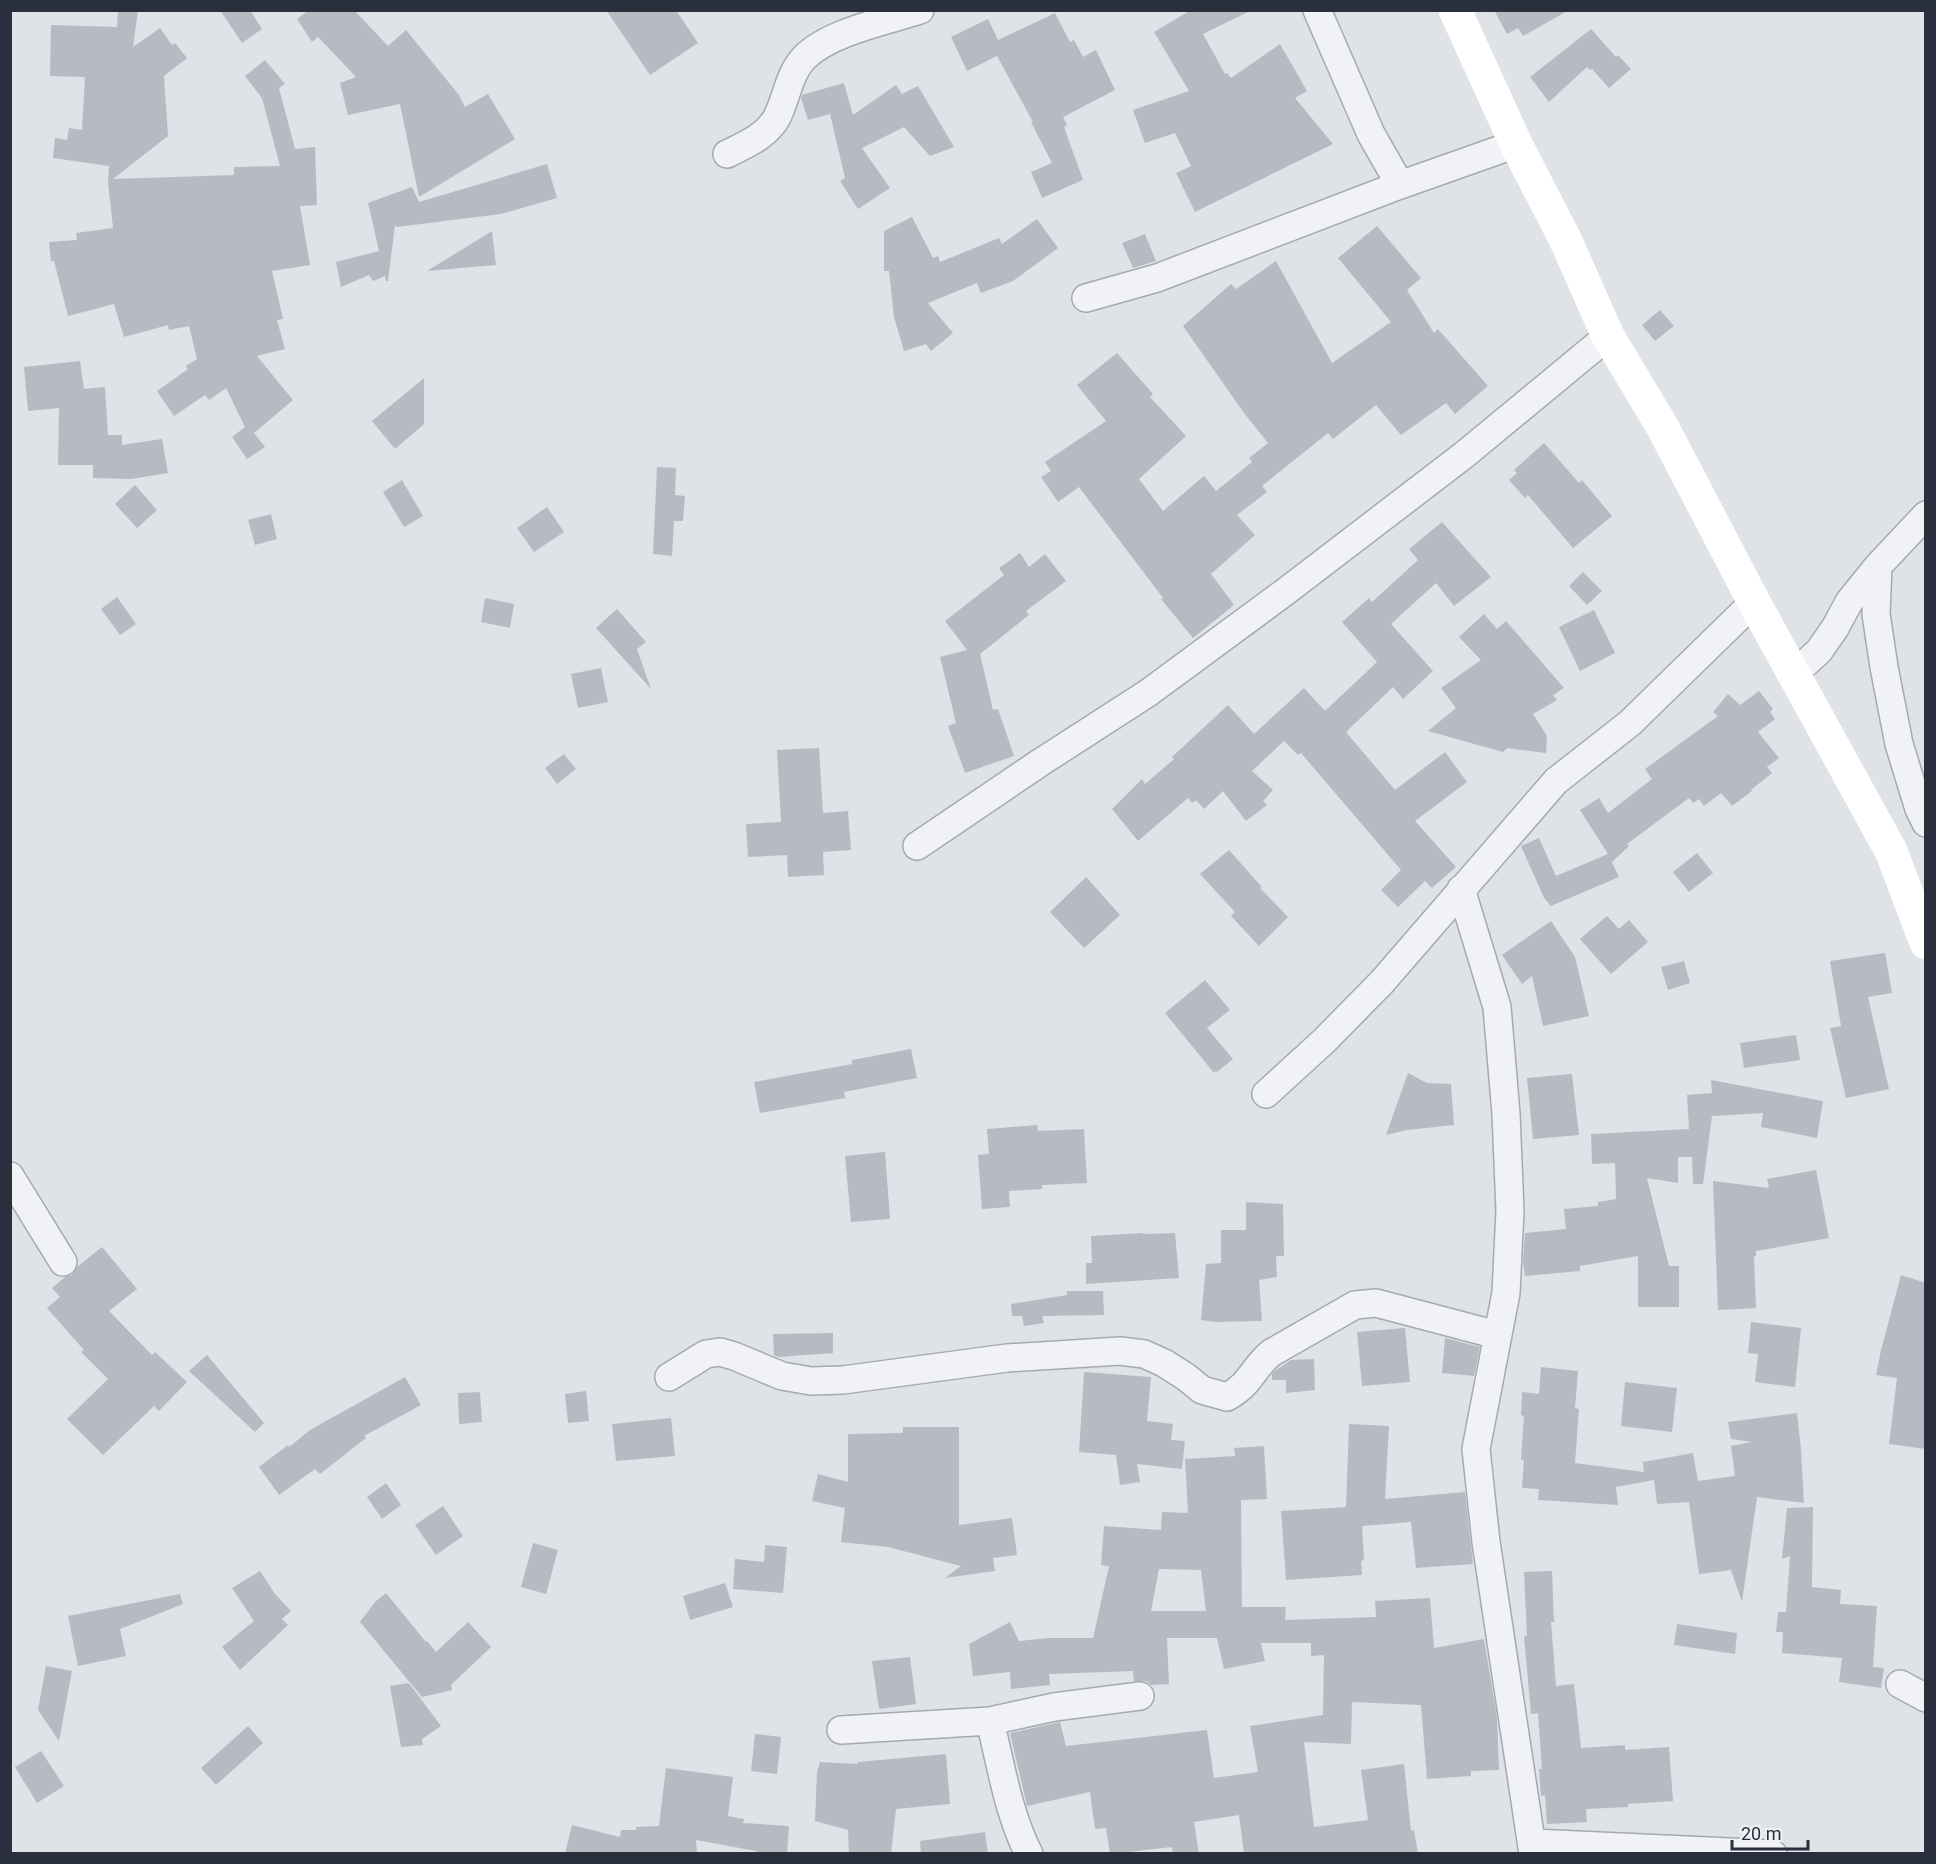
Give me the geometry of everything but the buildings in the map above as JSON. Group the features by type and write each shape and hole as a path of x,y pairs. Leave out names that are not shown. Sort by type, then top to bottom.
{"street":[{"path":"728,154 759,137 775,122 789,81 803,58 822,43 920,10"},
{"path":"1317,10 1371,134 1400,185"},
{"path":"1455,10 1516,144 1565,239 1608,336 1663,428 1754,602 1892,851 1926,943"},
{"path":"1086,298 1156,278 1400,185 1516,144"},
{"path":"917,846 1148,693 1285,592 1464,454 1608,336"},
{"path":"1795,673 1819,651 1849,602 1878,566 1926,515"},
{"path":"1878,566 1876,614 1899,744 1919,809 1926,823"},
{"path":"1266,1094 1324,1041 1382,982 1556,781 1630,723 1754,602"},
{"path":"1461,889 1497,1007 1506,1114 1510,1211 1506,1293 1476,1449 1486,1542 1533,1848 1773,1854"},
{"path":"10,1176 63,1262"},
{"path":"669,1377 700,1356 720,1352 782,1376 811,1381 843,1380 1007,1358 1120,1351 1144,1354 1164,1363 1202,1390 1227,1397 1244,1386 1261,1362 1272,1353 1355,1305 1376,1303 1497,1335"},
{"path":"1900,1684 1926,1698"},
{"path":"841,1730 990,1721 1054,1707 1140,1695"},
{"path":"990,1721 1016,1825 1029,1854"}]}
